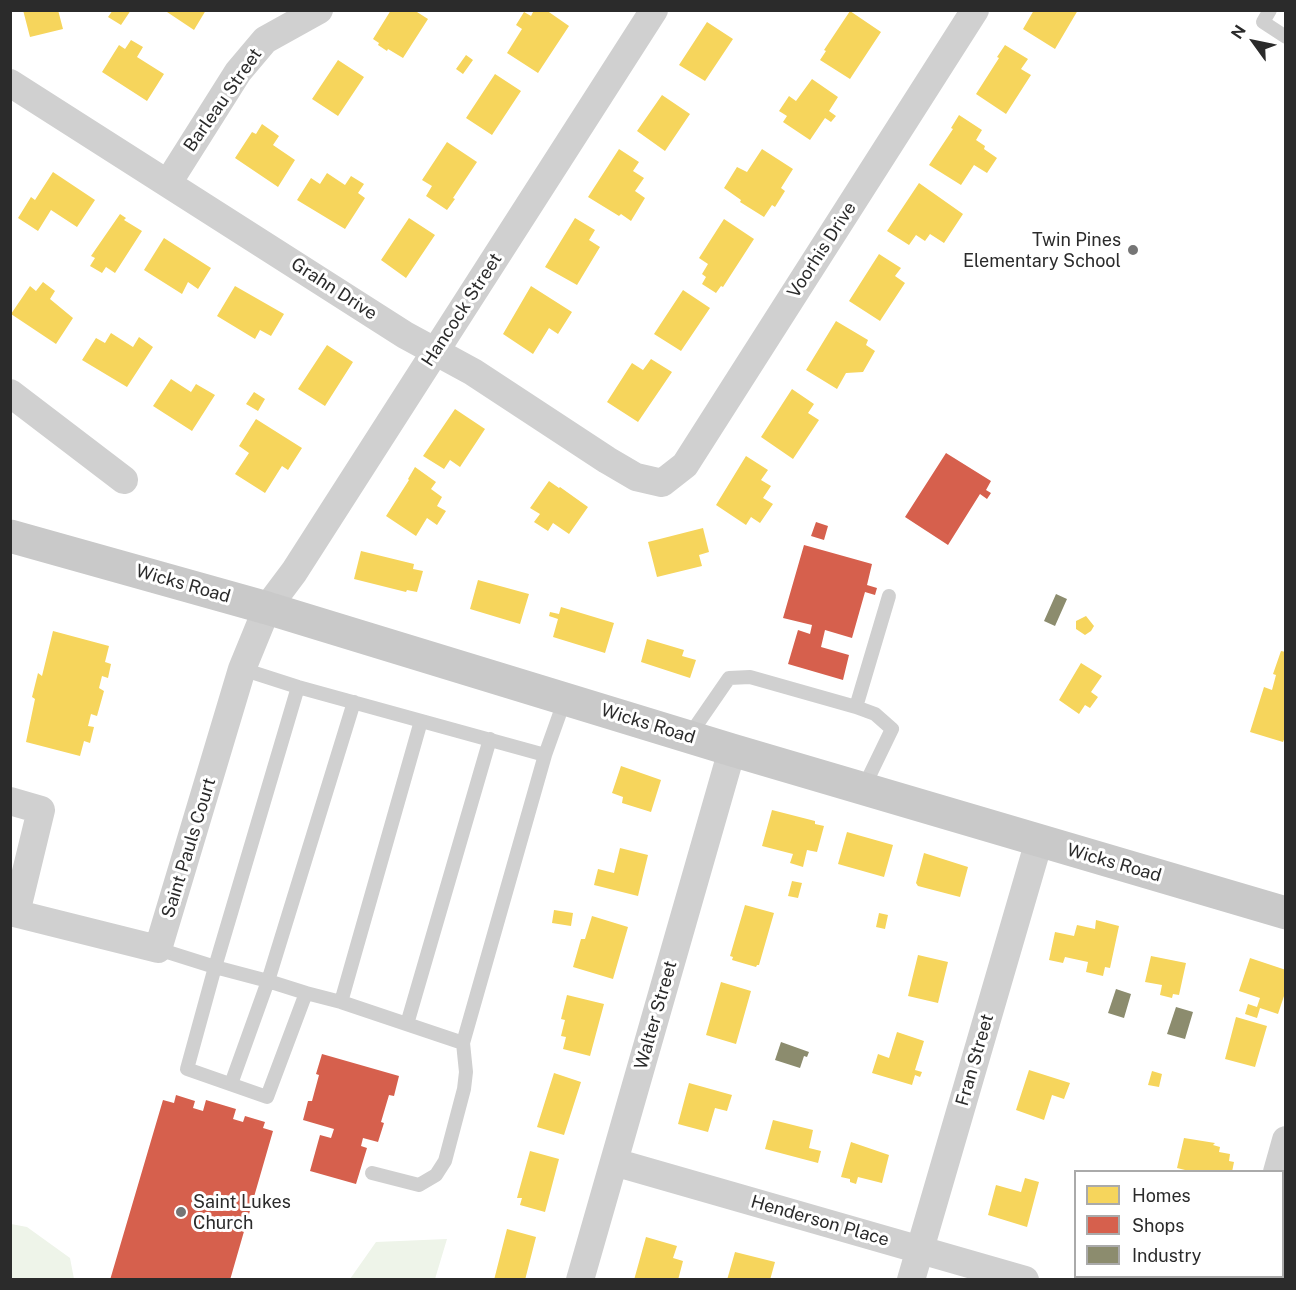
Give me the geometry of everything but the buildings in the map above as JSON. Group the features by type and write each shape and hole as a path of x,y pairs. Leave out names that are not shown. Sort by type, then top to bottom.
{"main road":[{"name":"Wicks Road","path":"10,536 267,608 732,750 1286,913"}],"street":[{"name":"Barleau Street","path":"168,183 238,72 265,40 319,10"},
{"name":"Hancock Street","path":"267,608 294,572 654,10"},
{"name":"Voorhis Drive","path":"662,483 685,465 975,10"},
{"name":"Grahn Drive","path":"10,83 405,335 473,372 607,460 636,477 662,483"},
{"path":"10,393 124,480"},
{"name":"Saint Pauls Court","path":"158,949 242,669 267,608"},
{"name":"Walter Street","path":"580,1280 732,750"},
{"path":"10,801 41,810 13,912 158,949"},
{"name":"Fran Street","path":"910,1280 1039,841"},
{"path":"1278,1170 1286,1140"},
{"name":"Henderson Place","path":"614,1162 1025,1280"}],"lane":[{"path":"1267,16 1286,37"},
{"path":"856,707 889,596"},
{"path":"242,669 298,687 545,755"},
{"path":"688,736 729,678 750,677 856,707 875,714 891,729 863,789"},
{"path":"298,687 187,1069 267,1097 306,993"},
{"path":"372,1173 419,1185 436,1176 445,1161 464,1089 466,1072 464,1043 545,755 565,699"},
{"path":"231,1084 268,981 354,702"},
{"path":"341,1002 422,721"},
{"path":"407,1024 490,740"},
{"path":"158,949 341,1002 464,1043"}],"shaded area":[{"path":"11,1224 27,1227 70,1258 74,1279 11,1279"},
{"path":"447,1239 435,1279 350,1279 376,1242"}],"place":[{"name":"Twin Pines Elementary School","path":"1133,250"},
{"name":"Saint Lukes Church","path":"181,1212"}]}
